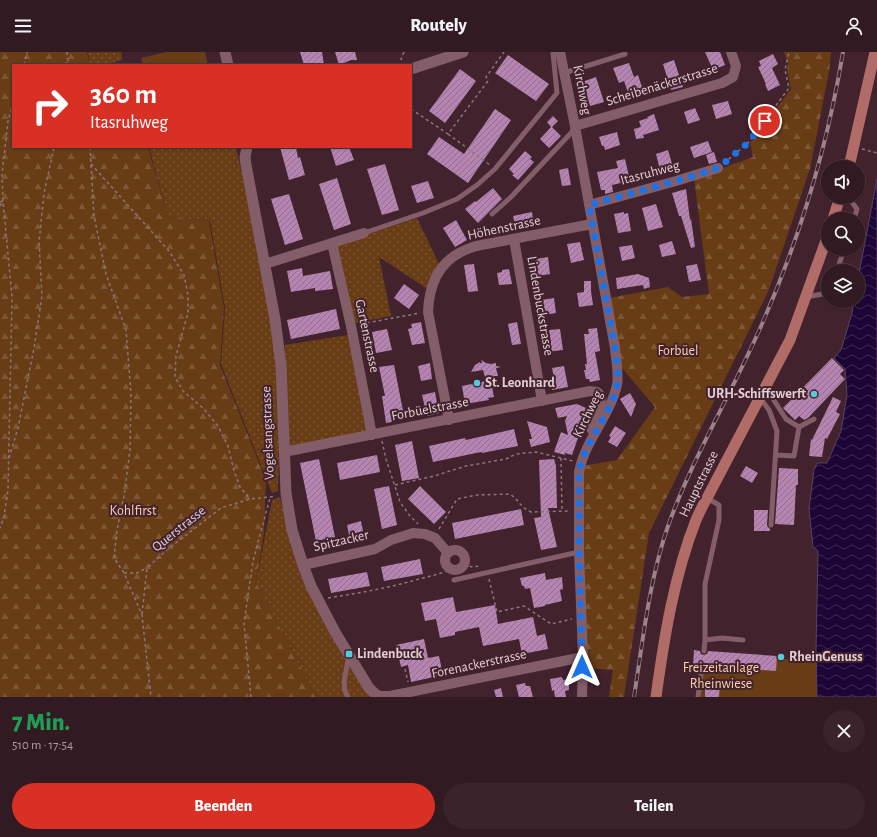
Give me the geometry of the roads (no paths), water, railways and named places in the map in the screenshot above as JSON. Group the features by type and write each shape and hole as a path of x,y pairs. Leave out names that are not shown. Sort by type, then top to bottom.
{"main road":[{"path":"851,160 875,52"},
{"name":"Hauptstrasse","path":"656,697 676,582 696,520 790,340 821,255"}],"street":[{"path":"225,52 228,64"},
{"path":"412,68 463,52"},
{"name":"Kirchweg","path":"560,52 575,126 615,348 617,367 617,383 614,395 606,414 589,444 579,472 579,552 583,657 582,697"},
{"name":"Scheibenäckerstrasse","path":"575,126 722,83 733,77 736,66 731,52"},
{"name":"Vogelsangstrasse","path":"247,148 245,157 246,165 275,319 281,365 286,492 292,530 302,565 321,607 368,690 380,697"},
{"name":"Itasruhweg","path":"589,205 718,168"},
{"name":"Höhenstrasse","path":"450,420 428,312 428,300 439,270 449,259 462,251 476,246 592,224"},
{"path":"265,264 364,233"},
{"name":"Lindenbuckstrasse","path":"514,240 542,401"},
{"name":"Gartenstrasse","path":"332,243 376,434"},
{"name":"Forbüelstrasse","path":"284,452 542,401 596,392 599,393 600,396 600,407 588,437 589,444"},
{"name":"Spitzacker","path":"302,565 375,549 391,540 413,533 430,536 448,553"},
{"path":"457,550 460,552 464,557 464,563 460,568 451,569 446,564 445,558 448,553 457,550"},
{"name":"Forenackerstrasse","path":"380,697 583,657"}],"lane":[{"path":"364,233 423,213 457,199 477,185 495,169 557,93 553,53 555,52"},
{"path":"564,73 625,54"},
{"path":"492,214 571,133 575,126"},
{"path":"806,297 821,295"},
{"path":"762,392 786,418 799,427"},
{"path":"762,392 777,431 771,525"},
{"path":"799,427 814,419"},
{"path":"776,454 794,456 799,427"},
{"path":"704,651 705,584 719,520 720,505 707,498"},
{"path":"454,580 579,552"},
{"path":"705,640 722,638 743,640"},
{"path":"348,654 348,667 344,683 344,690 348,697"},
{"path":"698,697 702,666"}],"water":[{"path":"877,179 877,697 817,697 816,650 818,551 813,547 809,509 814,470 817,463 827,463 841,431 847,395 845,369 834,358 841,350 853,308 865,308 865,264 861,264 862,256 865,256 865,242"}],"railway":[{"path":"634,697 651,589 661,547 688,477 747,357 786,265 810,196 820,160 829,124 843,52"}],"place":[{"name":"St. Leonhard","path":"477,383"},
{"name":"URH-Schiffswerft","path":"814,394"},
{"name":"Lindenbuck","path":"349,654"},
{"name":"RheinGenuss","path":"781,657"}],"park label":[{"name":"Forbüel","path":"678,351"},
{"name":"Kohlfirst","path":"133,511"},
{"name":"Freizeitanlage Rheinwiese","path":"721,676"}]}
